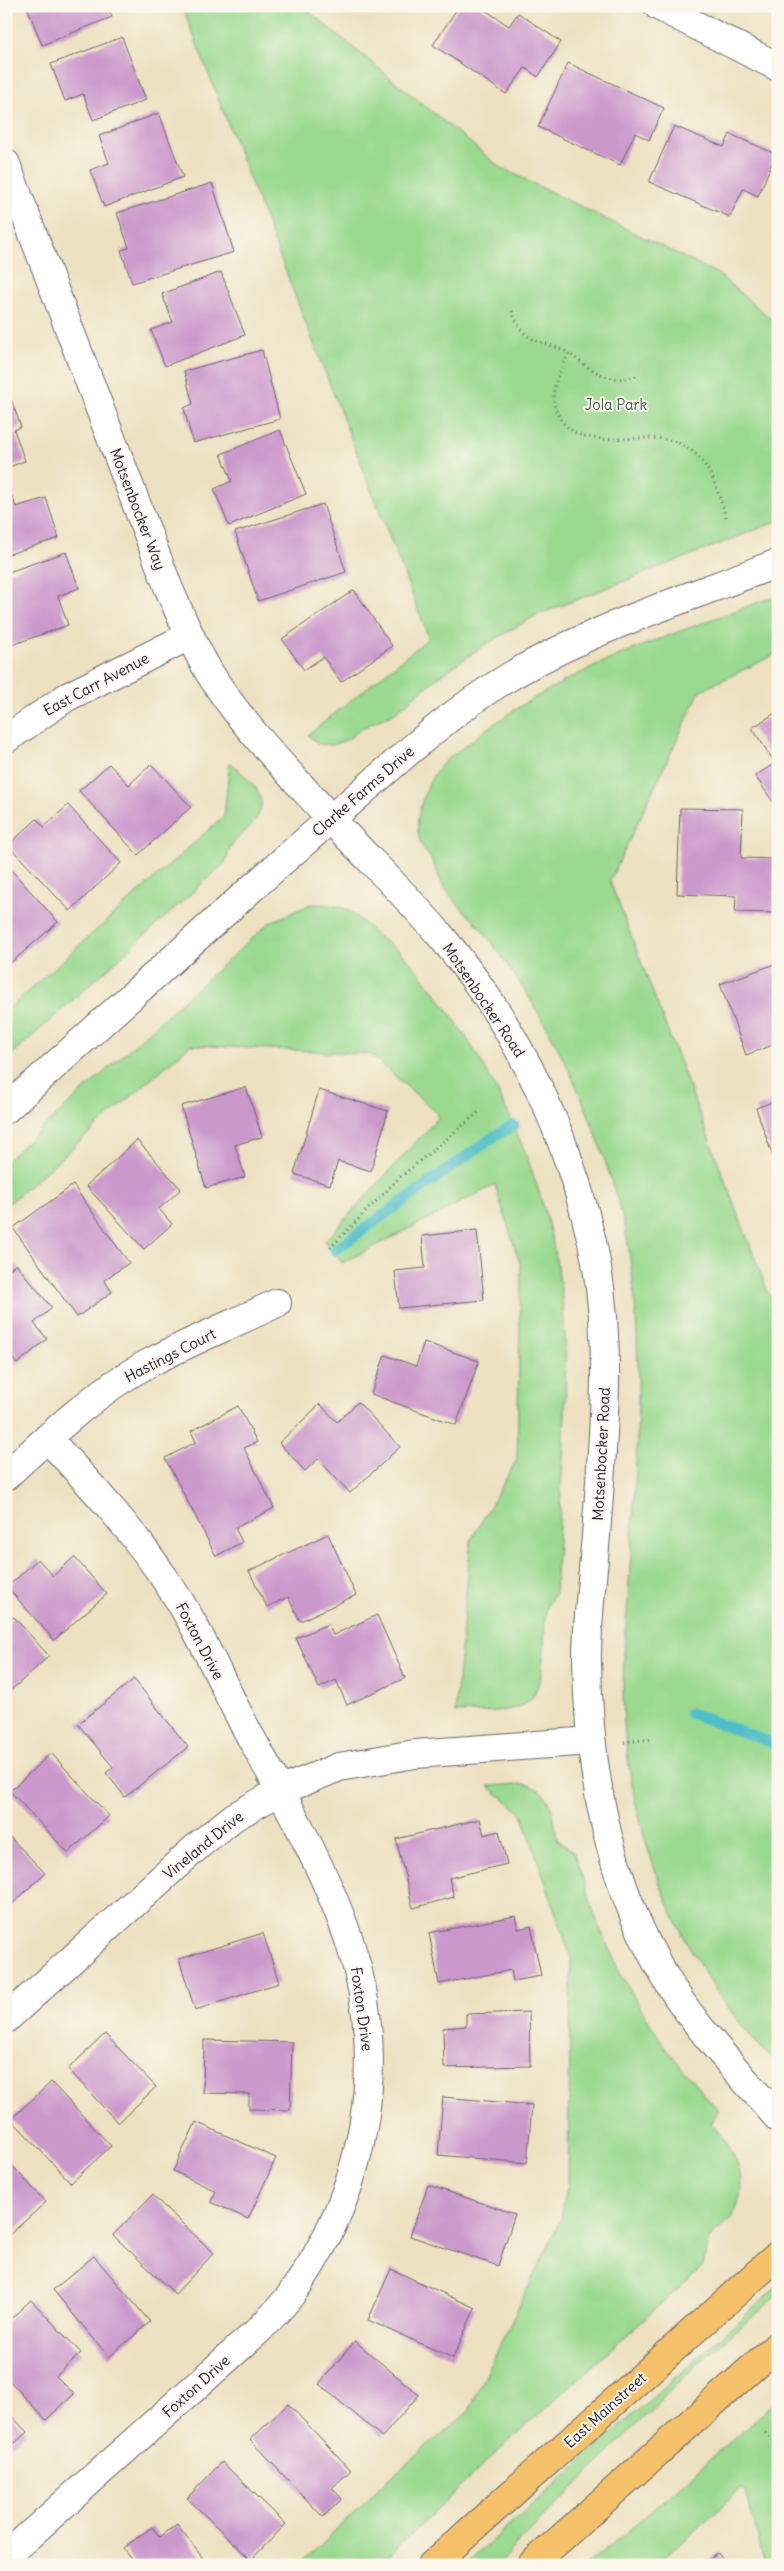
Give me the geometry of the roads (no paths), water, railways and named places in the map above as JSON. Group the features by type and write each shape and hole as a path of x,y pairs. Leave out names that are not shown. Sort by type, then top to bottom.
{"main road":[{"name":"East Mainstreet","path":"432,2565 778,2255"},
{"path":"531,2565 778,2344"}],"street":[{"path":"658,6 778,67"},
{"name":"Motsenbocker Way","path":"7,167 169,589 189,636 214,679 245,722 331,819"},
{"name":"Clarke Farms Drive","path":"6,1109 331,819 406,753 454,714 525,668 609,629 778,563"},
{"name":"East Carr Avenue","path":"6,739 67,697 189,636"},
{"name":"Motsenbocker Road","path":"331,819 440,936 487,998 530,1066 562,1141 592,1244 603,1316 606,1390 587,1656 591,1741 597,1792 610,1845 637,1920 653,1956 700,2028 778,2118"},
{"name":"Hastings Court","path":"6,1476 47,1438 97,1398 148,1363 277,1303"},
{"name":"Foxton Drive","path":"6,2556 259,2330 288,2298 314,2261 333,2225 351,2182 367,2106 369,2068 368,2028 360,1980 349,1939 329,1889 280,1791 174,1593 156,1565 47,1438"},
{"name":"Vineland Drive","path":"6,2019 200,1844 234,1817 280,1791 339,1768 406,1756 591,1741"}],"waterway":[{"path":"335,1250 492,1138 514,1125"},
{"path":"690,1713 778,1745"}],"park label":[{"name":"Jola Park","path":"616,404"}]}
